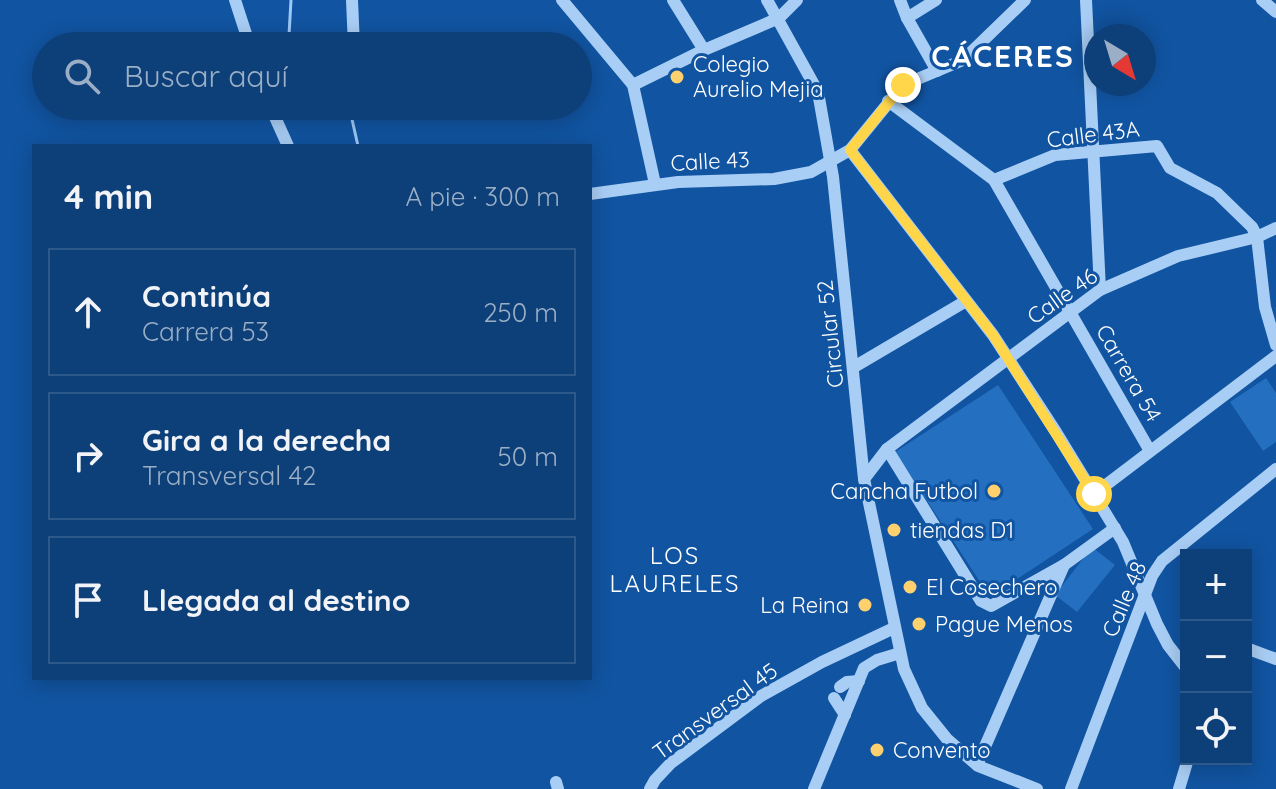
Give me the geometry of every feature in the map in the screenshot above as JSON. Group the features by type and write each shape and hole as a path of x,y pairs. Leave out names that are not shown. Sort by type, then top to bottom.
{"street":[{"path":"235,0 245,32"},
{"path":"352,0 353,32"},
{"path":"562,0 589,32"},
{"path":"673,0 704,50"},
{"name":"Circular 52","path":"767,0 818,92 830,161 864,479 900,653 922,708 947,739 977,765 1037,789"},
{"path":"633,85 779,18 797,0"},
{"path":"900,0 937,71"},
{"path":"907,18 936,0"},
{"path":"1025,0 963,60 903,85 850,150 1008,359 1123,542 1168,645 1180,660"},
{"path":"1086,0 1100,290"},
{"path":"592,36 633,85 655,184"},
{"name":"Carrera 54","path":"888,101 994,180 1150,451"},
{"path":"276,120 287,144"},
{"name":"Calle 43A","path":"994,180 1055,155 1157,146 1170,168 1217,193 1252,227 1257,237"},
{"name":"Calle 43","path":"592,194 655,184 774,179 811,172 850,150"},
{"name":"Calle 46","path":"864,479 887,449 1100,290 1178,256 1257,237 1276,228"},
{"path":"1257,237 1265,307 1276,345"},
{"path":"854,367 966,301"},
{"path":"1094,494 1276,356"},
{"path":"887,449 981,601 991,606 1064,565 1115,528"},
{"name":"Calle 48","path":"1071,789 1152,576 1162,561 1276,469"},
{"path":"977,765 1064,565"},
{"name":"Transversal 45","path":"650,789 671,763 761,696 822,662 894,628"},
{"path":"1252,650 1276,659"},
{"path":"814,789 864,668 900,653"},
{"path":"845,715 837,692 847,682 859,681"},
{"path":"1179,789 1186,765"}],"shaded area":[{"path":"1266,378 1276,393 1276,442 1263,451 1230,402"},
{"name":"Cancha Futbol","path":"998,385 1093,529 990,597 895,452"},
{"path":"1092,547 1115,565 1077,612 1055,595"}],"waterway":[{"path":"289,32 291,0"},
{"path":"352,120 358,144"}],"place":[{"name":"Colegio Aurelio Mejia","path":"677,77"},
{"name":"Cancha Futbol","path":"994,491"},
{"name":"tiendas D1","path":"894,530"},
{"name":"El Cosechero","path":"910,587"},
{"name":"La Reina","path":"865,605"},
{"name":"Pague Menos","path":"919,624"},
{"name":"Convento","path":"877,750"}],"district":[{"name":"CÁCERES","path":"1003,56"},
{"name":"LOS LAURELES","path":"675,569"}],"route":[{"path":"903,85 850,150 993,335 1094,494"}]}
